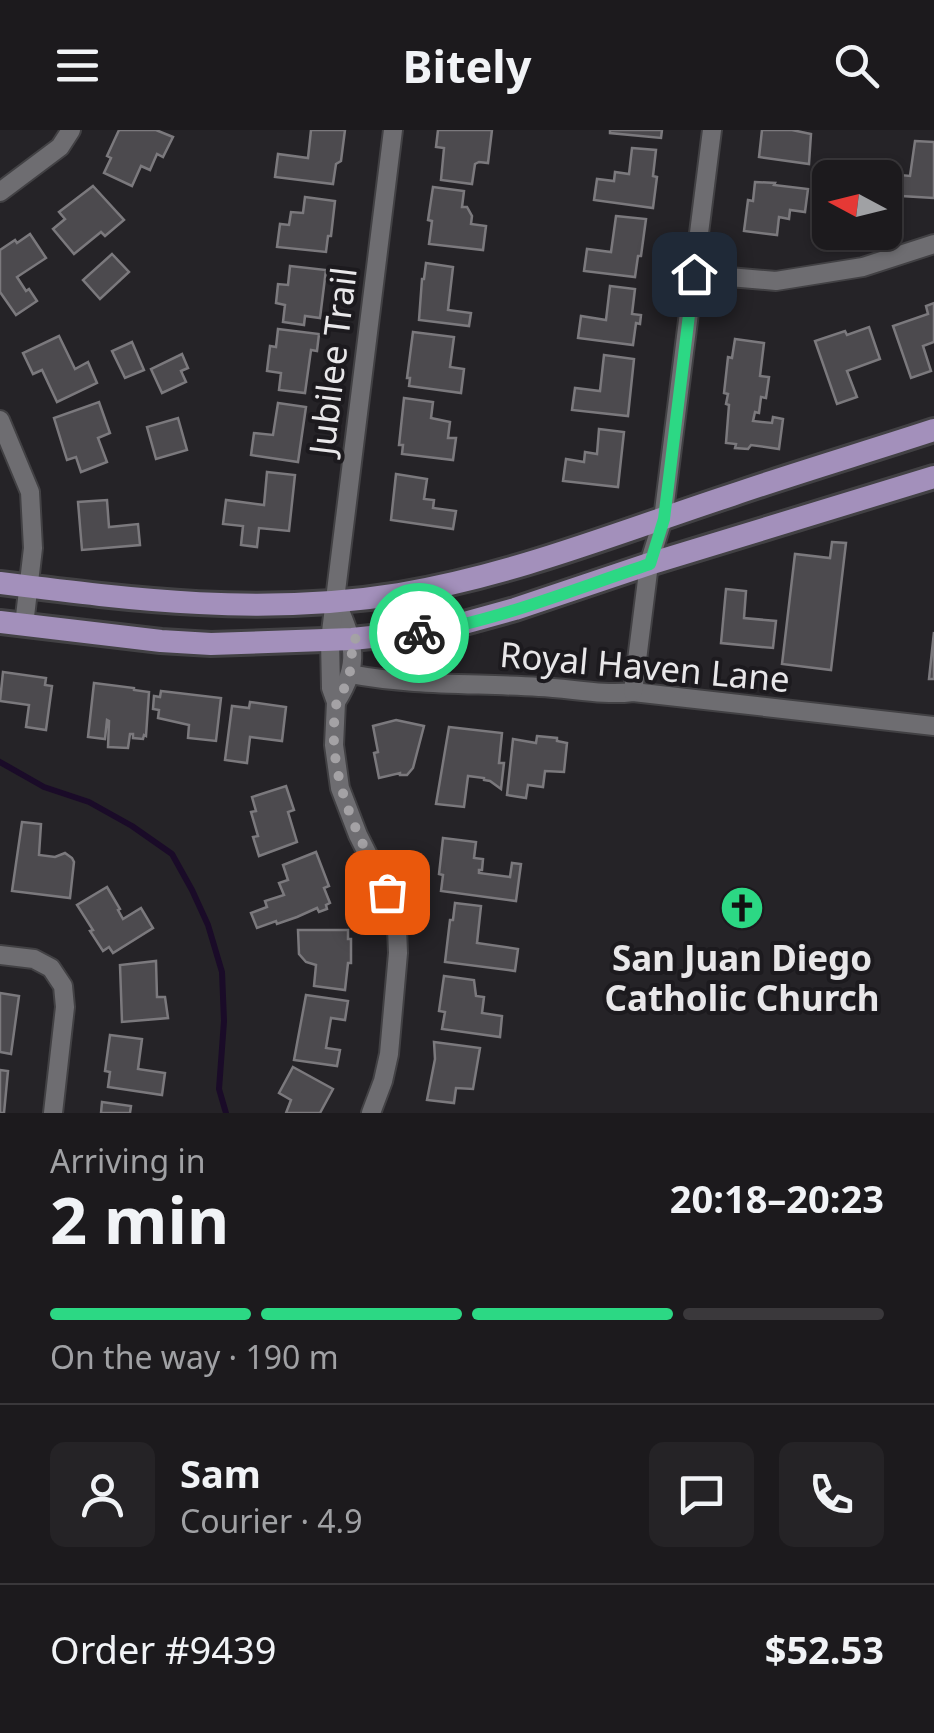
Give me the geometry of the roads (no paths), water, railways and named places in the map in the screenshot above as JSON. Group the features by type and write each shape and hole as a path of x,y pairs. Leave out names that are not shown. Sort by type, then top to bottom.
{"main road":[{"path":"0,583 218,606 398,594 591,545 934,430"},
{"path":"868,452 880,494"},
{"path":"12,624 211,644 340,640 439,630 934,477"}],"street":[{"path":"0,192 60,147 71,130"},
{"name":"Jubilee Trail","path":"340,640 336,601 393,130"},
{"path":"633,692 650,564 664,519 712,130"},
{"path":"694,274 776,282 863,267 934,244"},
{"path":"0,420 30,492 33,548 29,586 12,624"},
{"path":"336,702 350,674 352,657 340,640"},
{"path":"340,640 331,688 336,702 334,746 340,788 387,892 397,928 388,1054 372,1113"},
{"name":"Royal Haven Lane","path":"350,674 442,686 633,692 934,726"},
{"path":"0,955 34,959 51,968 63,986 66,1008 53,1113"}],"waterway":[{"path":"0,762 44,787 89,802 172,854 208,925 222,972 224,1021 219,1089 226,1113"}],"place":[{"name":"San Juan Diego Catholic Church","path":"742,908"}]}
